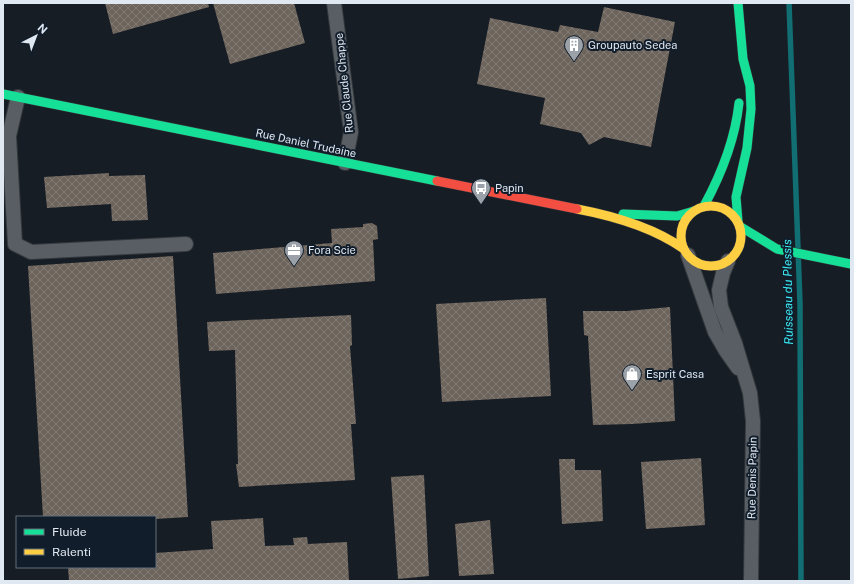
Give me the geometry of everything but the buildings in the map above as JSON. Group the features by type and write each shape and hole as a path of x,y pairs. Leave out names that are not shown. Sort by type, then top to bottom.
{"main road":[{"path":"738,3 743,59 750,86 751,109 747,148 736,197 739,224 742,237 740,247 731,258 720,265 711,266 702,265 694,261 686,252 681,241 681,232 687,216 704,206 714,205 724,208 732,213 739,224 777,249"},
{"path":"704,206 719,179 728,158 737,124 743,59"},
{"name":"Rue Daniel Trudaine","path":"3,94 605,214 670,239 686,252"},
{"name":"Rue Daniel Trudaine","path":"605,214 677,216 694,211"},
{"path":"763,251 777,249 851,264"},
{"path":"731,258 748,254"}],"street":[{"name":"Rue Claude Chappe","path":"334,3 351,132 345,163"},
{"path":"18,97 9,136 16,244 31,252 186,244"},
{"name":"Rue Denis Papin","path":"686,252 715,332 726,351 745,376"},
{"name":"Rue Denis Papin","path":"731,258 723,273 719,290 721,307 735,343 751,397 753,421 751,581"}],"waterway":[{"name":"Ruisseau du Plessis","path":"789,3 800,303 801,581"}],"traffic: fast":[{"path":"738,3 743,59 750,86 751,109 747,148 736,197 738,221"},
{"path":"3,94 437,181"},
{"path":"704,206 727,156 739,103"},
{"path":"623,214 677,216 694,211"},
{"path":"741,227 777,249 851,264"}],"traffic: slow":[{"path":"705,206 717,206 728,211 736,219 741,230 741,236 739,248 728,261 717,266 705,266 694,261 686,253 681,242 681,230 686,219 694,211 705,206"},
{"path":"577,209 633,223 659,234 684,249"}],"traffic: jam":[{"path":"437,181 577,209"}],"place":[{"name":"Groupauto Sedea","path":"574,62"},
{"name":"Papin","path":"481,205"},
{"name":"Fora Scie","path":"294,267"},
{"name":"Esprit Casa","path":"632,391"}]}
